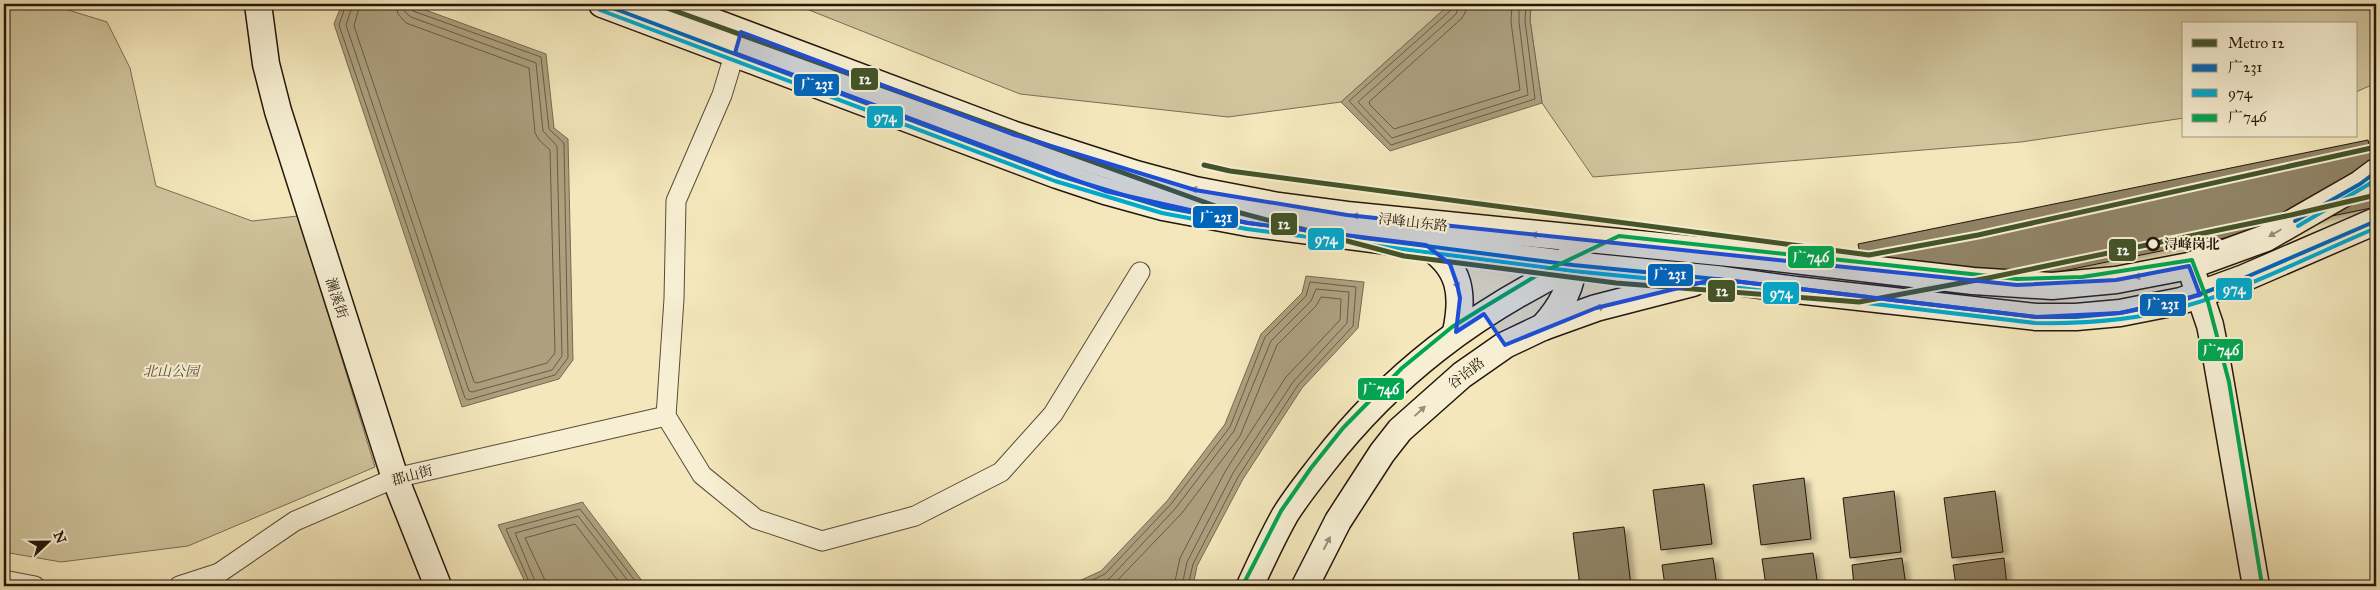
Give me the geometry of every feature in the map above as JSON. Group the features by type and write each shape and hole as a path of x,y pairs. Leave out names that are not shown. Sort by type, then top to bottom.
{"main road":[{"name":"澜溪街","path":"258,4 266,64 278,111 395,478 438,586"},
{"name":"浔峰山东路","path":"602,4 738,42 1012,134 1136,174 1195,190 1278,206 1318,211 2017,285 2052,286 2116,280 2189,266 2266,238 2360,184 2376,172"},
{"name":"浔峰山东路","path":"666,4 738,42 1003,155 1123,196 1163,207 1248,223 1573,265 1716,279 2036,317 2076,317 2120,313 2161,306 2200,295 2376,221"},
{"path":"1543,327 1564,300 1573,265 1568,238"},
{"path":"1250,586 1286,514 1347,432 1406,372 1456,332 1484,314 1573,265 1621,242"},
{"path":"1426,245 1450,264 1457,284 1460,307 1456,332"},
{"path":"2189,266 2210,325 2223,387 2256,586"},
{"name":"谷诒路","path":"1305,586 1338,521 1382,453 1400,430 1462,375 1505,345 1543,327 1596,308 1671,288 1716,279"},
{"path":"1484,314 1505,345"}],"street":[{"path":"738,42 722,95 676,202 674,299 666,416 702,475 756,519 822,541 915,516 1001,472 1053,414 1140,272"},
{"name":"郡山街","path":"179,586 219,573 295,521 395,478 666,416"},
{"path":"4,580 35,586"}],"highlighted area":[{"path":"741,32 1012,134 1195,190 1347,215 2017,285 2116,280 2189,266 2200,295 2120,313 2036,317 1716,279 1596,308 1505,345 1484,314 1456,332 1460,298 1457,284 1450,264 1426,245 1248,223 1105,191 735,53"}],"green space":[{"name":"北山公园","path":"4,4 49,4 107,22 130,68 156,186 252,221 298,216 375,467 188,546 61,562 4,552"},
{"path":"794,4 1450,4 1341,102 1228,117 1020,94"},
{"path":"1531,4 2376,4 2376,83 2358,91 2358,22 2182,22 2182,118 2021,142 1593,177 1542,103 1530,20"}],"water":[{"path":"342,4 409,4 546,54 554,128 568,139 573,360 559,379 462,407 334,24"},
{"path":"1450,4 1531,4 1530,20 1542,103 1390,151 1341,102"},
{"path":"1306,276 1364,282 1358,328 1302,388 1243,479 1197,566 1193,586 1068,586 1101,571 1167,501 1225,424 1261,334 1302,293"},
{"path":"583,502 646,586 527,586 498,525"}],"building":[{"name":"浔峰岗北","path":"2368,140 2376,179 2376,207 1872,310 1858,244"},
{"path":"1804,478 1811,539 1761,545 1753,485"},
{"path":"1704,484 1712,544 1661,550 1653,490"},
{"path":"1894,491 1901,552 1850,558 1843,498"},
{"path":"1995,491 2003,552 1952,558 1944,498"},
{"path":"1624,527 1631,586 1580,586 1573,533"},
{"path":"1813,553 1818,586 1766,586 1762,559"},
{"path":"1713,558 1717,586 1665,586 1662,565"},
{"path":"1902,558 1906,586 1854,586 1852,565"},
{"path":"2004,558 2007,586 1956,586 1953,565"}],"metro line":[{"name":"12","path":"656,4 1218,207 1404,256 1616,283 1859,302 1988,278 2291,215 2376,195"},
{"name":"12","path":"1204,165 1230,171 1869,255 1978,235 2376,147"}],"transit line":[{"name":"广231","path":"602,4 1057,175 1163,207 1248,223 1573,265 1716,279 2036,317 2076,317 2120,313 2181,301 2244,278 2376,221"},
{"name":"974","path":"600,10 1055,181 1162,213 1247,229 1572,271 1715,285 2035,323 2091,322 2146,315 2206,300 2256,281 2376,228"},
{"name":"广231","path":"2295,221 2360,184 2376,172"},
{"name":"974","path":"2298,226 2376,180"},
{"name":"广746","path":"1244,583 1281,511 1311,468 1343,428 1402,368 1452,327 1481,309 1539,274 1619,236 2017,279 2082,277 2192,260 2208,302 2229,382 2262,585"}],"place":[{"name":"浔峰岗北","path":"2153,244"}]}
